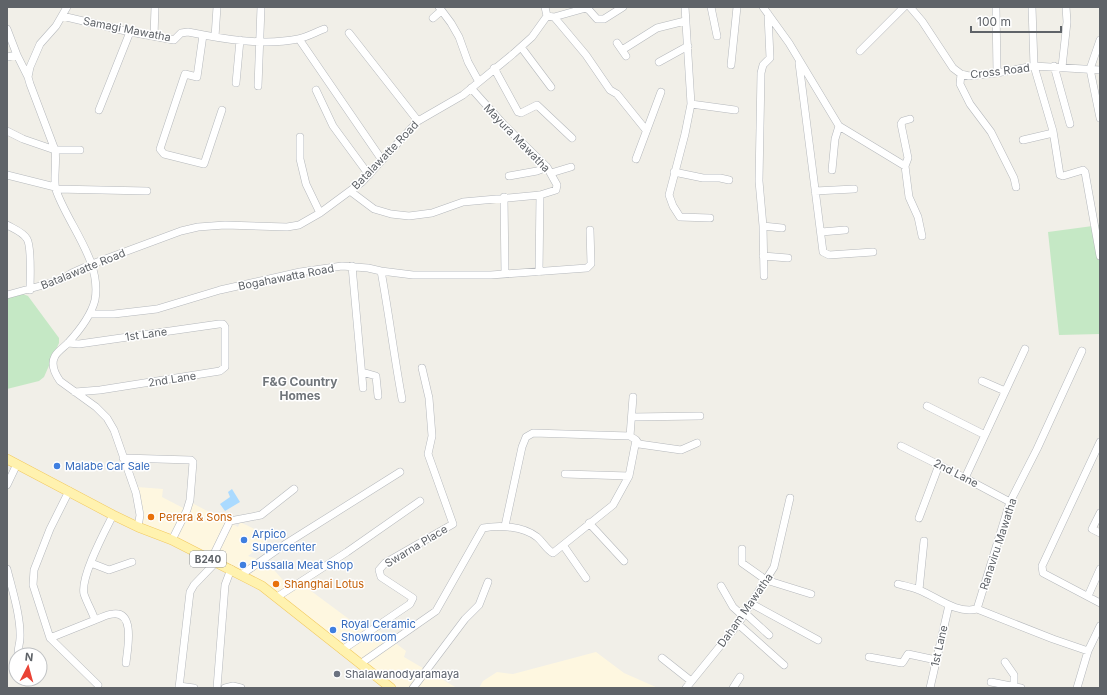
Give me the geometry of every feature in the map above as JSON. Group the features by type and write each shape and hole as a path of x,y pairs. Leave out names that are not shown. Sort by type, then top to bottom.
{"main road":[{"name":"B240","path":"7,459 138,527 172,540 262,586 391,688"}],"street":[{"path":"28,77 30,67 40,44 56,26 67,7"},
{"path":"154,36 155,7"},
{"path":"215,36 217,7"},
{"path":"258,86 261,7"},
{"path":"545,7 550,16 586,55 610,90 617,94 646,130"},
{"path":"550,16 579,8 586,8 597,18 604,19 623,7"},
{"path":"685,7 691,104 685,134 669,195 673,206 680,217 710,218"},
{"path":"711,7 717,36"},
{"path":"731,65 737,7"},
{"path":"763,7 789,43 839,126 905,166"},
{"path":"860,51 904,7"},
{"name":"Cross Road","path":"910,7 922,21 953,68 961,74 969,76 1034,66 1054,66 1100,70"},
{"path":"996,7 997,72"},
{"path":"1032,7 1034,66 1053,133 1060,175 1063,176 1083,170 1085,172 1100,256"},
{"path":"1062,67 1067,22 1066,7"},
{"path":"433,18 440,9 459,37 468,62 479,82"},
{"path":"764,276 763,226 759,181 760,72 763,64 769,60 770,55 768,14"},
{"name":"Samagi Mawatha","path":"62,16 130,32 174,40 181,33 188,32 240,40 276,42 299,38 324,29"},
{"name":"Batalawatte Road","path":"7,295 30,290 62,279 92,264 180,230 225,225 287,227 299,225 320,213 350,191 369,175 418,121 463,95 521,47 532,37 550,16"},
{"path":"617,43 624,53 657,28 685,22"},
{"path":"7,29 8,38 28,77 54,150 56,160 56,188 65,211 92,264 95,278 96,293 91,314 68,343 55,356 53,366 60,381 96,407 107,418 114,430 136,493 140,515 138,527"},
{"path":"99,110 130,32"},
{"path":"349,33 418,121"},
{"path":"203,35 197,78 185,74 160,149 164,154 204,164 222,110"},
{"path":"299,38 382,160"},
{"path":"236,83 240,40"},
{"path":"1100,40 1090,69 1100,118"},
{"path":"660,62 688,46"},
{"path":"521,47 551,87"},
{"path":"7,57 17,55"},
{"path":"798,59 823,252 829,255 874,252"},
{"path":"1054,66 1070,124"},
{"path":"494,68 518,112 521,113 537,105 572,138"},
{"path":"961,74 960,84 970,104 990,132 1014,178 1016,187"},
{"name":"Mayura Mawatha","path":"350,191 374,209 391,214 409,216 432,213 463,202 504,197 540,195 558,188 549,170 505,126 471,88"},
{"path":"316,90 333,126 369,175"},
{"path":"636,159 661,92"},
{"path":"691,104 735,110"},
{"path":"910,119 903,121 901,124 908,158 905,166 909,197 918,217 922,236"},
{"path":"832,170 835,139 839,126"},
{"path":"7,131 23,139 54,150 80,150"},
{"path":"1023,140 1053,133"},
{"path":"300,137 300,159 306,184 320,213"},
{"path":"509,176 571,167"},
{"path":"674,172 703,178 720,178 728,180"},
{"path":"7,175 56,188 147,191"},
{"path":"815,191 854,189"},
{"path":"539,272 540,195"},
{"path":"504,197 505,274"},
{"path":"7,225 19,231 28,240 30,252 30,290"},
{"path":"763,226 782,228"},
{"name":"Bogahawatta Road","path":"91,314 114,314 157,309 220,290 321,268 352,266 413,275 505,274 587,268 591,264 590,230"},
{"path":"821,232 845,230"},
{"path":"763,256 788,258"},
{"path":"352,266 363,388"},
{"path":"381,271 390,317 395,361 402,399"},
{"name":"1st Lane","path":"68,343 79,344 223,324"},
{"name":"2nd Lane","path":"75,392 100,390 220,371 225,367 225,327 223,324"},
{"path":"965,478 1025,349"},
{"name":"Ranaviru Mawatha","path":"977,609 1010,502 1037,449 1082,351"},
{"name":"Swarna Place","path":"342,650 410,604 414,598 381,577 379,570 385,563 452,524 428,454 432,436 429,398 422,368"},
{"path":"362,372 376,376 378,396"},
{"path":"982,381 1005,391"},
{"path":"360,664 436,611 483,528 505,526 525,531 538,537 549,551 553,553 576,533 613,505 629,476 633,438 633,397"},
{"path":"927,406 985,435"},
{"path":"632,417 700,416"},
{"path":"505,526 522,447 526,437 533,434 633,438 639,444 681,450 697,443"},
{"path":"1100,442 1042,566 1043,573 1100,603"},
{"name":"2nd Lane","path":"901,446 1010,502"},
{"path":"123,458 192,461 190,500 187,510 172,540"},
{"path":"7,485 17,464"},
{"path":"919,518 940,465"},
{"path":"241,575 284,545 400,472"},
{"path":"565,474 629,476"},
{"path":"194,688 179,687 190,592 213,561 230,521 261,515 294,489"},
{"path":"69,491 50,528 34,570 33,585 50,638 98,685"},
{"name":"Daham Mawatha","path":"686,688 738,624 774,567 790,498"},
{"path":"277,597 347,552 420,501"},
{"path":"1100,513 1092,529 1100,533"},
{"path":"95,620 84,593 84,585 91,563 113,514"},
{"path":"589,523 624,561"},
{"path":"919,590 924,542"},
{"path":"563,545 586,578"},
{"path":"742,549 742,563 766,580 811,594"},
{"path":"91,563 109,570 132,562"},
{"path":"7,569 16,601 20,637 19,647"},
{"path":"217,688 225,585 231,569"},
{"path":"1088,596 1100,569"},
{"path":"413,688 465,620 480,605 488,582"},
{"path":"898,584 919,590 949,605 969,611 977,609 1052,640 1088,650"},
{"path":"721,586 733,607 769,635"},
{"path":"752,604 818,640"},
{"name":"1st Lane","path":"930,688 949,605"},
{"path":"50,638 95,620 112,614 118,614 124,617 129,628 126,663"},
{"path":"738,624 784,665"},
{"path":"1077,688 1088,650 1100,626"},
{"path":"870,657 902,663 908,654 936,660"},
{"path":"662,658 692,681"},
{"path":"991,682 1017,687 1014,675 1005,662"},
{"path":"733,688 740,676"},
{"path":"225,688 233,686 241,688"}],"shaded area":[{"path":"137,487 163,489 162,497 187,510 192,503 238,527 240,522 271,537 248,556 267,562 289,587 295,590 303,585 361,628 378,630 406,651 404,657 457,688 395,688 263,584 141,525"},
{"path":"596,652 624,673 658,688 479,688 483,681 497,672 513,674"}],"green space":[{"path":"1100,225 1100,334 1059,335 1048,232"},
{"path":"23,294 28,296 59,338 59,343 44,377 39,381 7,389 7,295"}],"water":[{"path":"232,489 240,502 225,511 220,504 230,497 228,492"}],"place":[{"name":"Malabe Car Sale","path":"57,466"},
{"name":"Perera & Sons","path":"151,517"},
{"name":"Arpico Supercenter","path":"244,540"},
{"name":"Pussalla Meat Shop","path":"243,565"},
{"name":"Shanghai Lotus","path":"276,584"},
{"name":"Royal Ceramic Showroom","path":"333,630"},
{"name":"Shalawanodyaramaya","path":"337,674"}],"district":[{"name":"F&G Country Homes","path":"300,388"}]}
